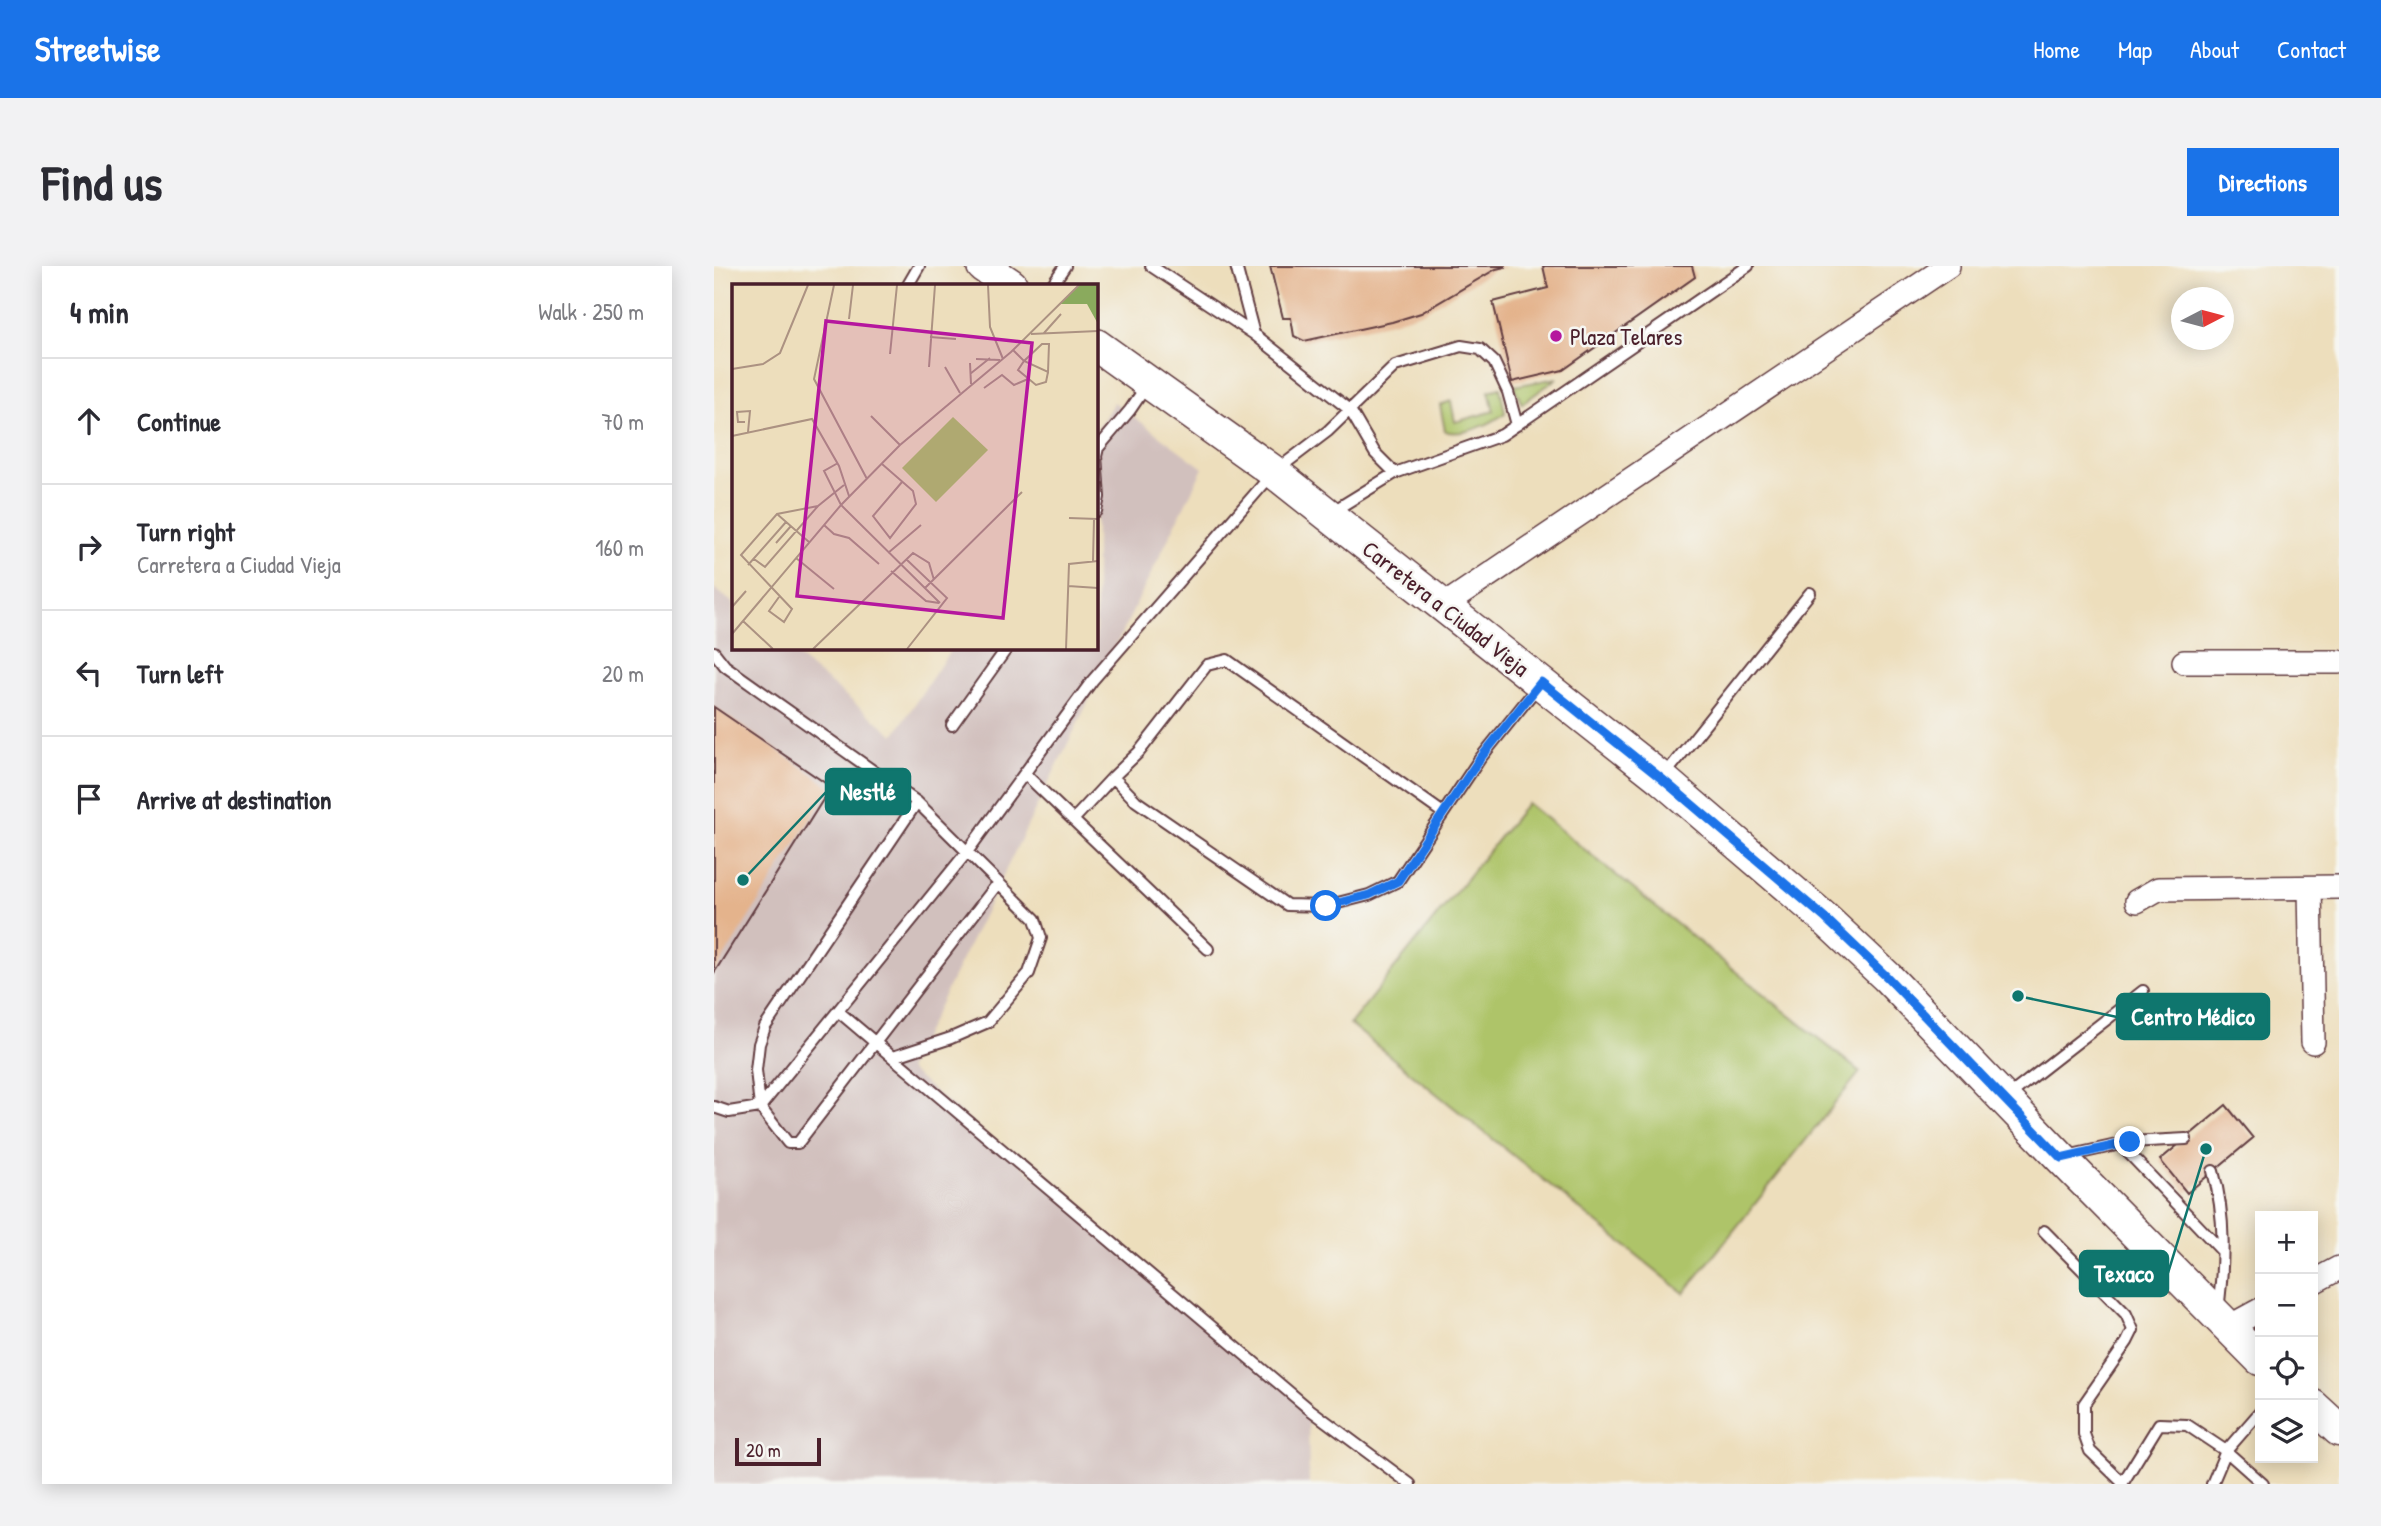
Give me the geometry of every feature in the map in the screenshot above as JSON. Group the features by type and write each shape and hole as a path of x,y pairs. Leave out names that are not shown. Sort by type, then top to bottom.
{"main road":[{"path":"983,266 1010,284"},
{"name":"Carretera a Ciudad Vieja","path":"1097,346 1274,472 1662,779 1824,917 1887,977 2255,1354"},
{"path":"2318,1411 2339,1430"}],"street":[{"path":"1443,606 1948,266"},
{"path":"2184,662 2339,662"},
{"path":"2137,901 2158,889 2339,887"},
{"path":"2310,888 2313,1042"},
{"path":"2318,1279 2339,1268"},
{"path":"2222,1322 2255,1312"}],"lane":[{"path":"909,284 919,266"},
{"path":"1053,284 1065,266"},
{"path":"1151,266 1254,334 1349,410 1375,453 1395,474"},
{"path":"1236,266 1254,334"},
{"path":"1328,515 1395,474 1502,435 1748,266"},
{"path":"714,1107 729,1112 760,1108 967,852 1092,681 1274,472 1328,431 1395,366 1461,346 1480,349 1494,362 1508,392 1517,425"},
{"path":"1097,452 1149,382"},
{"path":"1097,470 1097,506"},
{"path":"1662,779 1810,593"},
{"path":"952,725 1006,649"},
{"path":"714,652 725,666 917,802 1035,919 1041,938 1029,973 988,1022 951,1038 893,1057"},
{"path":"1073,820 1139,752 1207,665 1227,660 1443,813"},
{"path":"1113,777 1136,801 1287,905 1326,906 1369,895 1398,881 1479,760 1541,682"},
{"path":"1025,774 1208,948"},
{"path":"917,802 765,1027 759,1044 756,1070 760,1108 788,1143 798,1143 998,883"},
{"path":"2005,1098 2143,991"},
{"path":"839,1012 1308,1408 1410,1484"},
{"path":"2061,1158 2120,1144 2186,1139"},
{"path":"2120,1144 2222,1251"},
{"path":"2213,1171 2221,1200 2222,1322"},
{"path":"2044,1231 2126,1314 2133,1329 2084,1404 2084,1434 2090,1451 2122,1483 2159,1424 2187,1424 2226,1451 2263,1484"},
{"path":"2212,1484 2226,1451 2255,1418"}],"shaded area":[{"path":"1114,402 1203,468 908,1069 1308,1408 1309,1484 714,1484 714,588 732,602 732,649 788,649 894,735 951,649 1097,649 1097,429"}],"green space":[{"path":"1557,378 1522,404 1514,386"},
{"path":"1500,388 1505,413 1476,428 1460,432 1445,431 1440,405 1451,401 1455,422 1494,411 1489,391"},
{"path":"1527,803 1860,1072 1684,1293 1350,1024"}],"building":[{"path":"1270,266 1505,267 1496,269 1421,313 1304,341 1294,336 1291,318 1283,318"},
{"name":"Plaza Telares","path":"1543,266 1692,266 1695,277 1563,370 1512,382 1493,302 1548,288"},
{"path":"714,707 831,787 714,973"},
{"path":"2226,1105 2253,1138 2187,1193 2160,1160"}],"place":[{"name":"Plaza Telares","path":"1556,336"},
{"name":"Nestlé","path":"743,880"},
{"name":"Centro Médico","path":"2018,996"},
{"name":"Texaco","path":"2206,1149"}],"route":[{"path":"1326,906 1369,895 1398,881 1479,760 1541,682 1662,779 1824,917 1887,977 2061,1158 2130,1142"}]}
